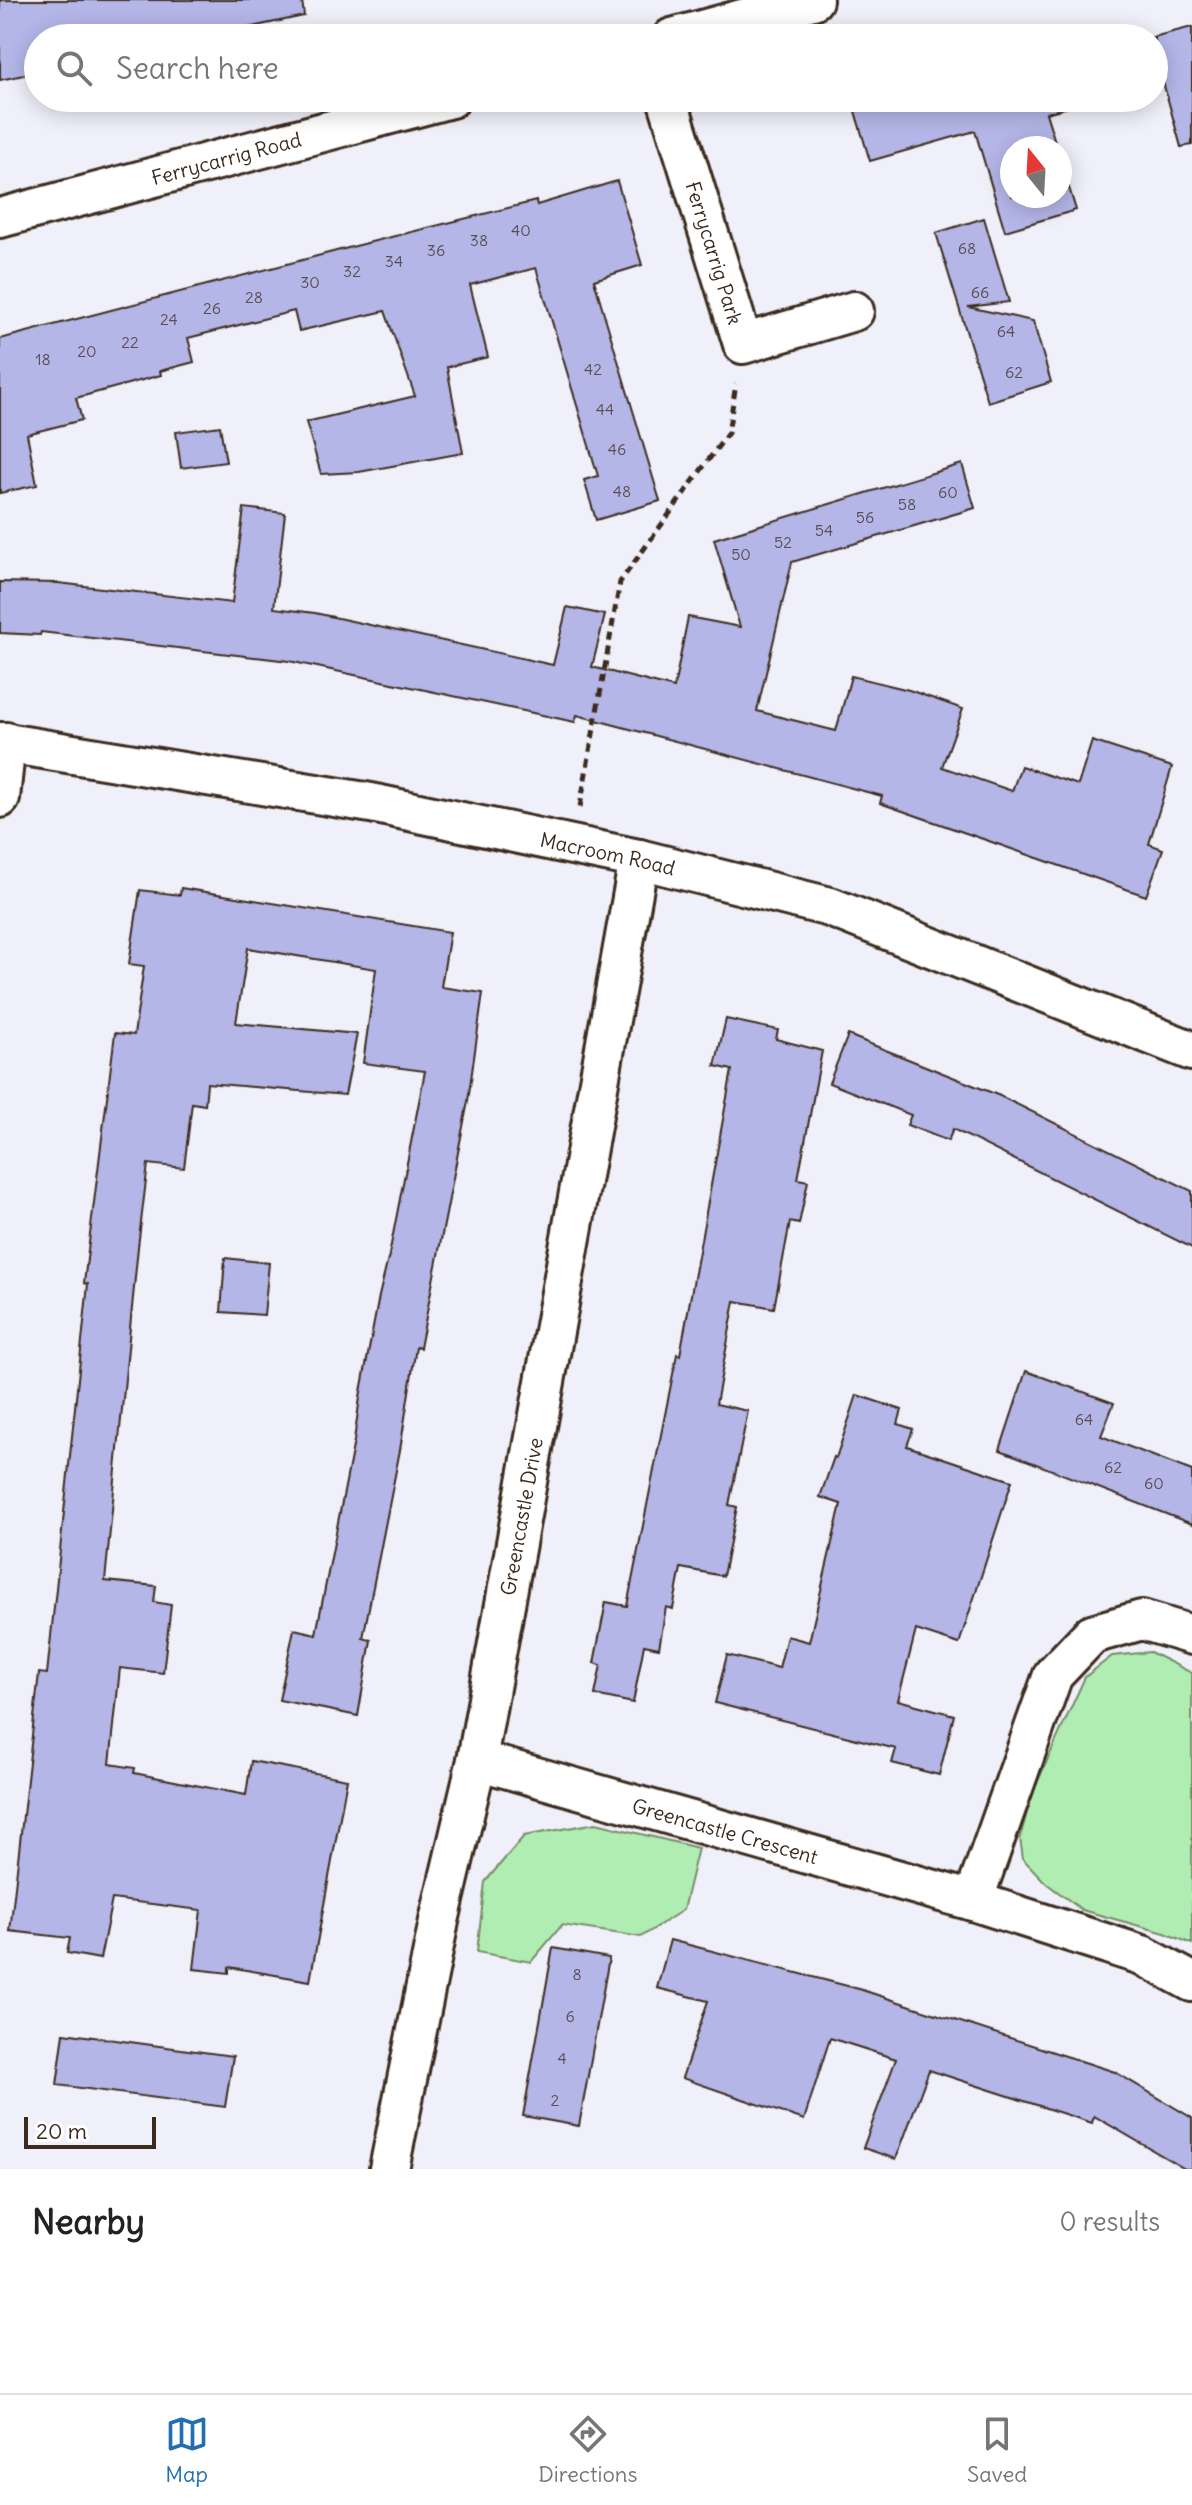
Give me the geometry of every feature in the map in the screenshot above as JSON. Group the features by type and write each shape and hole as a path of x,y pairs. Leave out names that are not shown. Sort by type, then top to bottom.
{"street":[{"path":"724,24 813,0"},
{"name":"Ferrycarrig Road","path":"0,218 398,112"},
{"name":"Ferrycarrig Park","path":"671,112 743,344 854,311"},
{"path":"0,798 3,742"},
{"name":"Macroom Road","path":"3,742 371,803 639,859 830,907 1192,1051"},
{"name":"Greencastle Drive","path":"389,2169 439,1921 477,1760 639,859"},
{"path":"973,1901 1053,1675 1092,1634 1142,1620 1192,1635"},
{"name":"Greencastle Crescent","path":"477,1760 973,1901 1142,1955 1192,1982"}],"path":[{"path":"573,846 620,582 728,433 743,344"}],"green space":[{"path":"1150,1652 1192,1673 1192,1944 1165,1933 1082,1910 1046,1883 1023,1859 1020,1838 1032,1794 1085,1677 1112,1656"},
{"path":"596,1823 698,1848 683,1910 641,1937 562,1925 531,1962 477,1952 485,1882 524,1836"}],"building":[{"path":"0,0 302,0 304,16 266,24 24,24 24,75 0,80"},
{"path":"1192,27 1192,145 1181,147 1168,100 1168,33"},
{"path":"855,112 1050,112 1046,113 1053,136 1000,136 1000,208 1072,208 1072,197 1076,210 1005,231 975,131 870,161"},
{"path":"617,181 642,265 594,280 660,501 596,520 584,480 598,476 536,268 470,285 488,357 447,367 463,453 359,472 321,474 306,422 415,396 385,311 299,331 294,311 188,338 194,362 160,371 161,375 76,398 82,420 27,434 37,485 0,493 0,339 367,243 536,201 537,205"},
{"path":"984,218 1009,302 968,307 1033,321 1051,382 988,402 936,233"},
{"path":"220,426 226,462 181,468 176,432"},
{"path":"962,464 975,508 792,562 757,711 836,731 851,676 909,690 963,709 942,767 1012,791 1021,766 1078,785 1092,741 1172,767 1149,844 1163,849 1146,896 880,803 882,796 577,715 575,722 289,661 41,632 40,635 0,633 0,582 58,583 232,603 244,508 285,513 274,608 315,613 553,665 567,607 605,615 592,667 674,688 688,617 740,627 714,539"},
{"path":"181,888 450,932 441,987 483,993 468,1101 420,1348 416,1347 400,1450 363,1638 371,1640 358,1716 279,1700 294,1629 316,1634 425,1071 363,1063 376,969 248,948 236,1023 357,1034 345,1095 207,1083 205,1105 192,1103 184,1168 148,1164 105,1581 156,1586 154,1602 171,1605 163,1673 120,1668 110,1764 135,1768 134,1773 246,1795 251,1761 347,1779 310,1981 229,1967 229,1973 194,1969 201,1910 112,1899 100,1959 67,1953 70,1938 10,1931 39,1673 47,1674 88,1284 84,1283 115,1033 134,1035 144,966 129,964 140,890 180,895"},
{"path":"726,1019 778,1030 776,1039 822,1051 798,1179 808,1181 799,1224 790,1222 774,1308 735,1301 716,1404 748,1411 729,1505 737,1507 723,1576 681,1568 673,1609 666,1607 659,1648 644,1645 633,1703 595,1695 601,1665 594,1663 606,1602 627,1606 677,1354 680,1355 732,1070 715,1066"},
{"path":"848,1035 1000,1096 1192,1191 1192,1248 953,1129 948,1141 907,1125 911,1115 829,1083"},
{"path":"225,1258 269,1263 264,1315 221,1312"},
{"path":"1026,1371 1114,1403 1101,1436 1192,1471 1192,1524 1000,1450"},
{"path":"857,1395 902,1410 898,1424 913,1429 907,1446 1012,1481 959,1644 916,1630 898,1700 954,1715 939,1775 892,1763 896,1749 715,1703 727,1655 779,1668 787,1636 809,1642 841,1504 820,1497"},
{"path":"670,1940 859,1989 1115,2072 1192,2118 1192,2169 1185,2169 1094,2116 1092,2123 929,2070 896,2159 863,2148 896,2059 830,2038 804,2120 682,2078 708,2001 657,1988"},
{"path":"553,1948 609,1958 579,2126 523,2116"},
{"path":"64,2033 233,2056 225,2107 57,2085"}]}
